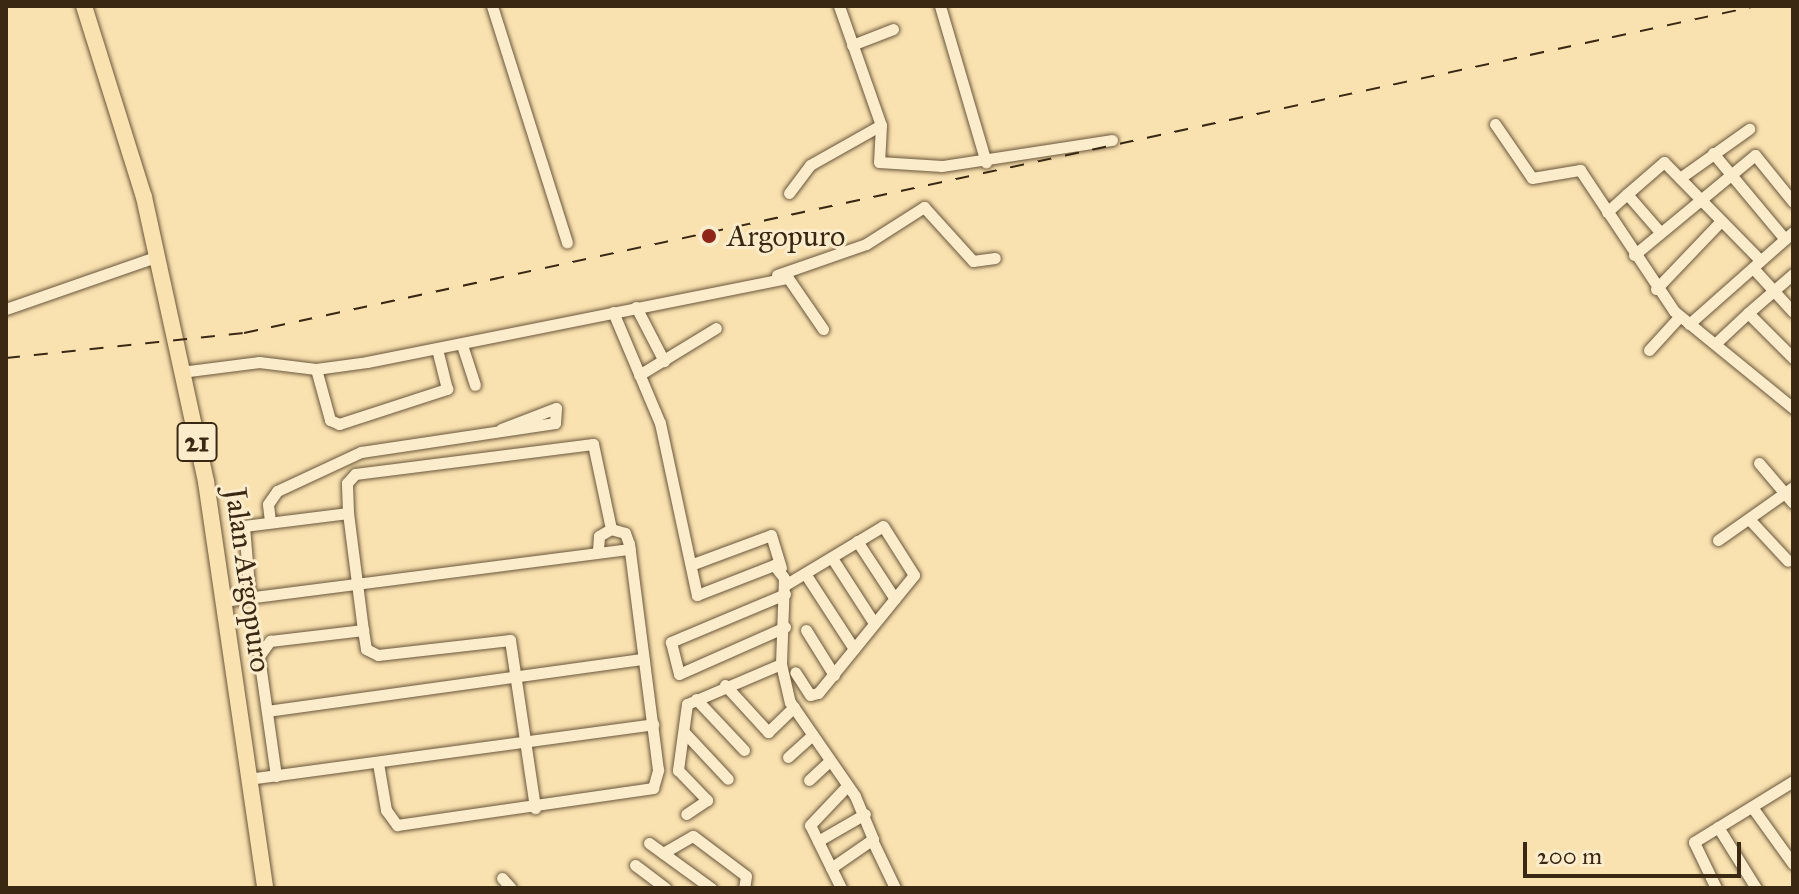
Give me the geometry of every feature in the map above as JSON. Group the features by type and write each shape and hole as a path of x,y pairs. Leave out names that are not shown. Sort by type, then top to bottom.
{"highway":[{"name":"Jalan Argopuro","path":"84,6 115,92 181,372 223,601 265,888"}],"street":[{"path":"492,6 567,242"},
{"path":"839,6 881,125 879,162 986,162 1112,140"},
{"path":"940,6 986,162"},
{"path":"852,45 893,29"},
{"path":"1495,124 1532,178 1577,168 1656,289 1684,320 1717,342 1793,408"},
{"path":"789,193 810,165 881,125"},
{"path":"1680,178 1749,129"},
{"path":"1649,350 1789,235 1729,174 1713,153"},
{"path":"1634,255 1697,198 1758,155 1789,190 1793,202"},
{"path":"1607,212 1661,162 1721,221 1756,264 1772,290 1793,312"},
{"path":"1627,194 1660,232"},
{"path":"758,283 874,241 924,207 973,261 995,258"},
{"path":"1656,289 1721,221"},
{"path":"6,309 155,257"},
{"path":"1717,342 1793,274"},
{"path":"181,372 266,362 316,369 462,345 758,283 794,280 823,329"},
{"path":"636,307 664,361"},
{"path":"613,312 660,423 700,596 781,568"},
{"path":"1748,313 1793,358"},
{"path":"639,375 716,328"},
{"path":"462,345 475,385"},
{"path":"316,369 330,420 339,424 444,391 437,349"},
{"path":"270,521 268,504 277,491 361,452 501,429"},
{"path":"535,808 510,640 378,655 366,649 360,584 348,513 347,483 355,474 593,444 611,529"},
{"path":"1759,463 1788,490 1793,503"},
{"path":"1718,540 1788,490"},
{"path":"250,598 242,528 270,521 348,513"},
{"path":"1749,519 1788,561"},
{"path":"785,627 679,674 671,642 785,589 857,541 885,527 914,575 834,675 810,695 795,672"},
{"path":"378,763 386,810 397,825 535,808 653,788 653,724 630,549 625,533 611,529 600,534 598,552"},
{"path":"693,564 771,535 785,589 781,664 794,707 827,763 865,814 873,842 895,888"},
{"path":"857,541 895,599"},
{"path":"223,601 630,549"},
{"path":"832,558 874,623"},
{"path":"806,575 854,649"},
{"path":"276,776 267,711 264,644 363,630"},
{"path":"806,630 834,675"},
{"path":"267,711 643,659"},
{"path":"686,814 707,800 678,770 687,704 725,685 781,664"},
{"path":"725,685 768,732 794,707"},
{"path":"696,699 744,750"},
{"path":"248,779 653,724"},
{"path":"684,732 728,779"},
{"path":"788,757 811,736"},
{"path":"809,780 827,763"},
{"path":"1716,888 1693,846 1793,781"},
{"path":"841,888 810,825 847,786"},
{"path":"1752,807 1793,864"},
{"path":"818,841 865,814"},
{"path":"1718,827 1756,888"},
{"path":"663,853 693,836 746,876 744,888"},
{"path":"831,868 873,842"},
{"path":"649,843 711,888"},
{"path":"635,865 665,888"},
{"path":"502,878 511,888"}],"railway":[{"path":"6,358 244,333 1757,6"}],"place":[{"name":"Argopuro","path":"709,236"}]}
